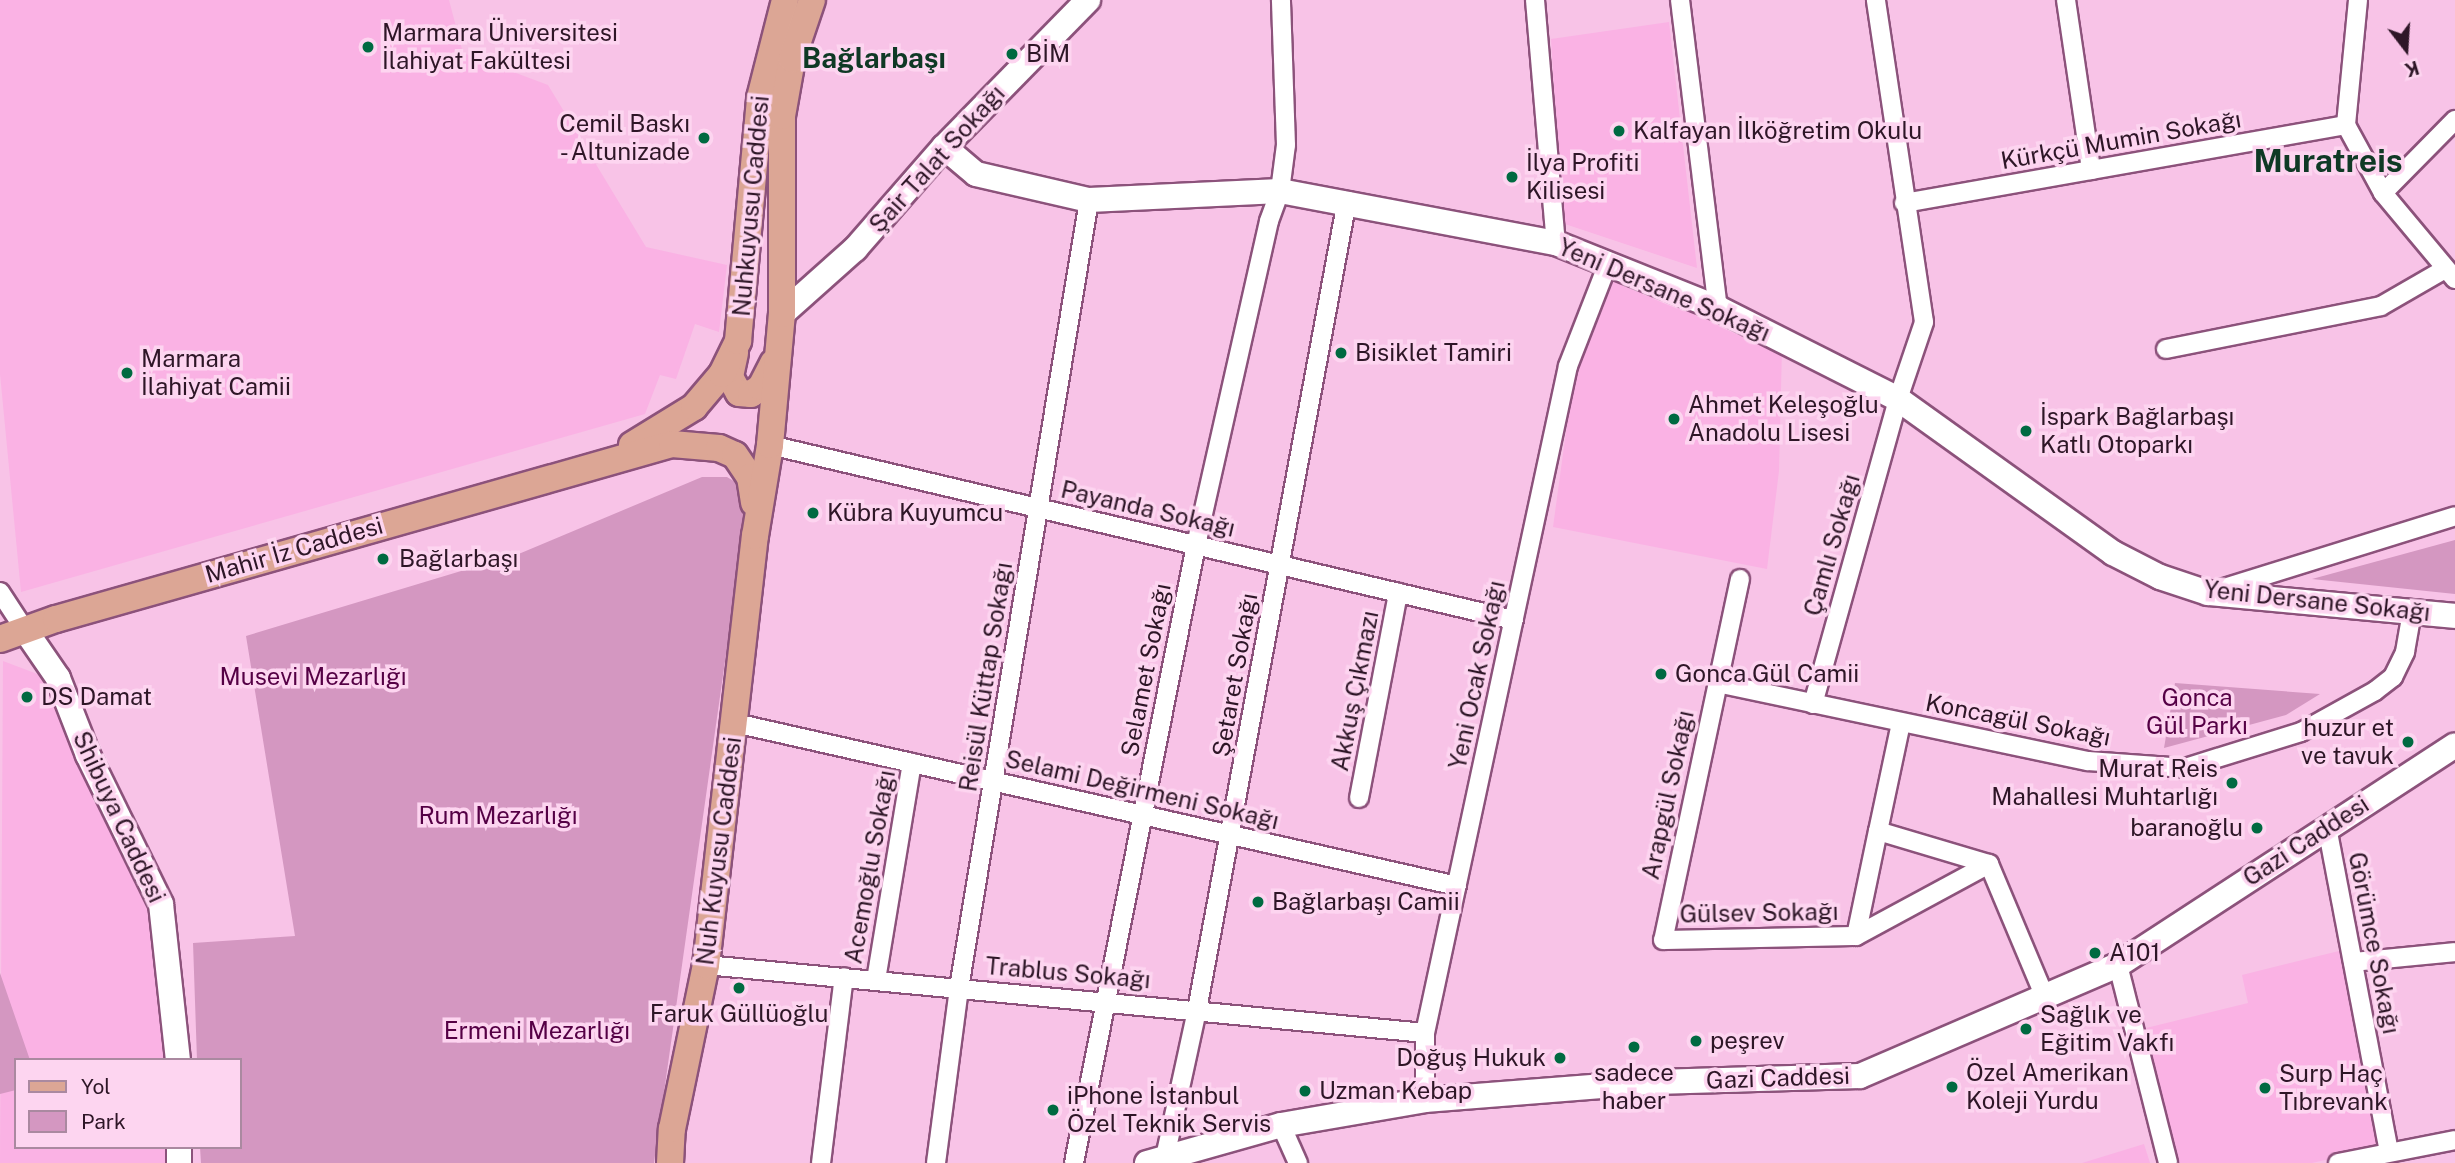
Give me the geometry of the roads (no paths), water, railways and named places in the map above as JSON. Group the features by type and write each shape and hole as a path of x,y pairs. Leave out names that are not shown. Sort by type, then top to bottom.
{"main road":[{"name":"Nuhkuyusu Caddesi","path":"589,465 649,438 694,407 722,374 738,341 760,98 785,0"},
{"name":"Nuhkuyusu Caddesi","path":"755,536 770,445 782,314 782,116 792,60 812,0"},
{"path":"738,341 730,377 739,393 751,394 761,387 777,347"},
{"path":"589,465 672,444 729,451 746,465 750,477 755,536"},
{"name":"Mahir İz Caddesi","path":"0,639 589,465"},
{"name":"Nuh Kuyusu Caddesi","path":"670,1163 672,1129 706,965 755,536"},
{"path":"663,1163 672,1129"},
{"path":"672,1129 676,1163"}],"street":[{"name":"Şair Talat Sokağı","path":"782,314 855,249 944,147 1088,0"},
{"name":"Selamet Sokağı","path":"1073,1163 1196,545 1269,221 1280,191 1286,145 1281,0"},
{"path":"1535,0 1556,243"},
{"path":"1680,0 1718,308"},
{"name":"Çamlı Sokağı","path":"1813,704 1898,399 1924,322 1904,203 1876,0"},
{"path":"2066,0 2091,170"},
{"path":"2166,349 2381,306 2450,274 2383,193 2346,125 2358,0"},
{"path":"2383,193 2455,120"},
{"name":"Kürkçü Mumin Sokağı","path":"1904,203 2346,125"},
{"name":"Yeni Dersane Sokağı","path":"944,147 976,174 1089,200 1280,191 1347,201 1556,243 1607,266 1718,308 1898,399 2113,553 2160,577 2208,593 2455,616"},
{"name":"Reisül Küttap Sokağı","path":"936,1163 959,988 1089,200"},
{"name":"Şetaret Sokağı","path":"1156,1160 1197,1010 1347,201"},
{"name":"Yeni Ocak Sokağı","path":"1425,1100 1425,1033 1568,366 1607,266"},
{"name":"Payanda Sokağı","path":"770,445 1514,620"},
{"path":"2208,593 2455,516"},
{"name":"Arapgül Sokağı","path":"1663,940 1741,579"},
{"path":"0,592 25,630"},
{"name":"Akkuş Çıkmazı","path":"1359,798 1398,593"},
{"name":"Koncagül Sokağı","path":"1717,683 2088,761 2185,768 2301,732 2375,691 2393,677 2405,652 2412,612"},
{"name":"Shibuya Caddesi","path":"25,630 58,678 88,755 161,904 178,1058"},
{"name":"Selami Değirmeni Sokağı","path":"735,723 1457,886"},
{"name":"Gülsev Sokağı","path":"1856,936 1901,723"},
{"name":"Gazi Caddesi","path":"1156,1160 1281,1125 1425,1100 1655,1082 1860,1076 2118,965 2455,745"},
{"name":"Acemoğlu Sokağı","path":"876,980 912,763"},
{"name":"Görümce Sokağı","path":"2327,827 2389,1151"},
{"path":"1878,831 1989,864 2044,995"},
{"name":"Gülsev Sokağı","path":"1663,940 1856,936 1989,864"},
{"path":"2353,962 2455,952"},
{"name":"Trablus Sokağı","path":"706,965 1425,1033"},
{"path":"2118,965 2168,1163"},
{"path":"821,1163 844,977"},
{"path":"1281,1125 1298,1163"},
{"path":"2338,1163 2455,1140"}],"place":[{"name":"Marmara Üniversitesi İlahiyat Fakültesi","path":"368,47"},
{"name":"BİM","path":"1012,54"},
{"name":"Kalfayan İlköğretim Okulu","path":"1619,131"},
{"name":"Cemil Baskı - Altunizade","path":"704,138"},
{"name":"İlya Profiti Kilisesi","path":"1512,177"},
{"name":"Bisiklet Tamiri","path":"1341,353"},
{"name":"Marmara İlahiyat Camii","path":"127,373"},
{"name":"Ahmet Keleşoğlu Anadolu Lisesi","path":"1674,419"},
{"name":"İspark Bağlarbaşı Katlı Otoparkı","path":"2026,431"},
{"name":"Kübra Kuyumcu","path":"813,513"},
{"name":"Bağlarbaşı","path":"383,559"},
{"name":"Gonca Gül Camii","path":"1661,674"},
{"name":"DS Damat","path":"27,697"},
{"name":"huzur et ve tavuk","path":"2408,742"},
{"name":"Murat Reis Mahallesi Muhtarlığı","path":"2232,783"},
{"name":"baranoğlu","path":"2257,828"},
{"name":"Bağlarbaşı Camii","path":"1258,902"},
{"name":"A101","path":"2095,953"},
{"name":"Faruk Güllüoğlu","path":"739,988"},
{"name":"Sağlık ve Eğitim Vakfı","path":"2026,1029"},
{"name":"peşrev","path":"1696,1041"},
{"name":"sadece haber","path":"1634,1047"},
{"name":"Doğuş Hukuk","path":"1560,1058"},
{"name":"Özel Amerikan Koleji Yurdu","path":"1952,1087"},
{"name":"Surp Haç Tıbrevank","path":"2265,1088"},
{"name":"Uzman Kebap","path":"1305,1091"},
{"name":"iPhone İstanbul Özel Teknik Servis","path":"1053,1110"}],"district":[{"name":"Bağlarbaşı","path":"874,58"},
{"name":"Muratreis","path":"2328,161"}],"park label":[{"name":"Musevi Mezarlığı","path":"313,677"},
{"name":"Gonca Gül Parkı","path":"2197,712"},
{"name":"Rum Mezarlığı","path":"498,816"},
{"name":"Ermeni Mezarlığı","path":"537,1031"}]}
